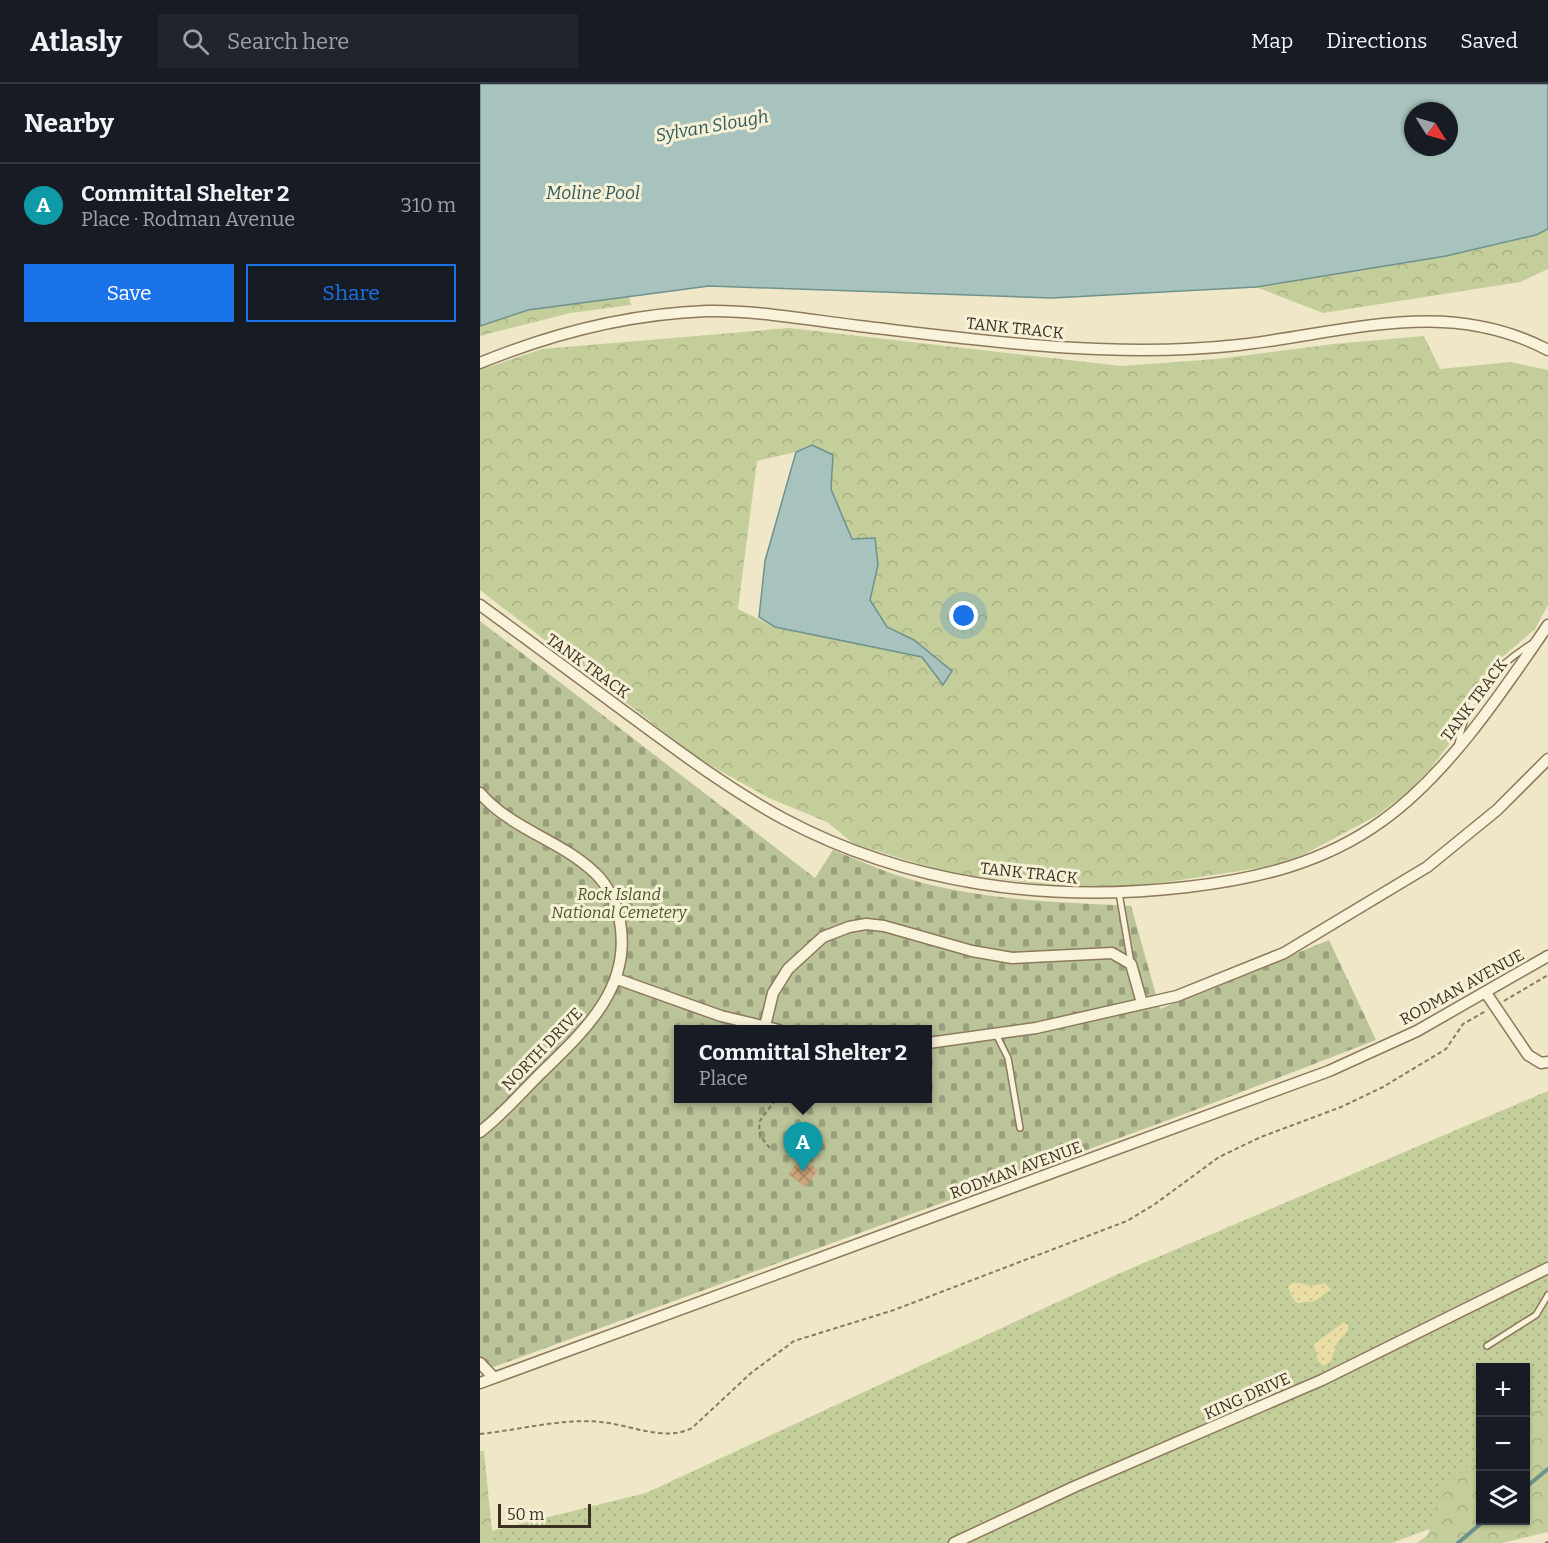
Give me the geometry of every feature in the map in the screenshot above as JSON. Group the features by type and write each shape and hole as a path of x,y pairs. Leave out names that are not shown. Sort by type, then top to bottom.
{"street":[{"name":"TANK TRACK","path":"480,363 572,330 626,319 710,311 1047,348 1140,351 1237,345 1311,336 1373,323 1432,320 1479,326 1526,340 1548,351"},
{"name":"TANK TRACK","path":"480,605 709,772 765,808 829,841 866,856 961,881 1013,890 1119,894 1241,880 1305,862 1336,849 1382,821 1420,790 1458,747 1548,625"},
{"path":"932,1042 1036,1028 1177,996 1284,953 1342,921 1427,867 1497,810 1548,759"},
{"name":"NORTH DRIVE","path":"480,793 508,819 573,855 597,875 619,917 622,945 611,993 591,1022 480,1132"},
{"path":"765,1025 772,993 797,959 823,937 857,925 884,926 972,951 1012,958 1112,953 1131,964 1142,1003"},
{"name":"RODMAN AVENUE","path":"480,1383 1329,1071 1417,1031 1548,956"},
{"path":"616,979 721,1016 761,1025"},
{"path":"1486,993 1528,1054 1541,1063 1548,1062"},
{"name":"KING DRIVE","path":"954,1543 1076,1486 1322,1380 1548,1268"},
{"path":"480,1363 494,1378"}],"lane":[{"path":"1458,747 1464,716 1481,687 1504,662 1538,640"},
{"path":"1119,894 1131,964"},
{"path":"996,1034 1008,1058 1020,1128"},
{"path":"1487,1346 1536,1315 1548,1295"}],"path":[{"path":"480,1434 589,1421 664,1434 685,1432 693,1428 751,1373 794,1341 894,1310 1127,1221 1219,1157 1260,1137 1341,1107 1383,1087 1446,1049 1463,1024 1548,975"},
{"path":"770,1148 760,1136 759,1122 773,1103"}],"green space":[{"path":"1548,229 1548,269 1520,282 1323,313 1256,287 1446,256 1536,235"},
{"path":"629,297 631,305 570,313 480,336 480,326 528,310"},
{"path":"789,328 1121,366 1217,359 1333,344 1424,336 1440,369 1510,362 1548,370 1548,605 1535,629 1493,665 1465,698 1450,743 1431,768 1408,792 1376,816 1303,855 1265,867 1148,885 1082,889 949,873 854,844 827,822 769,798 699,759 480,590 480,370 542,349","holes":["812,445 852,539 874,538 878,565 870,600 887,627 914,640 943,684 922,657 775,627 738,609 757,461 796,452"]},
{"name":"Rock Island National Cemetery","path":"480,621 815,878 833,850 896,875 953,890 1012,898 1131,906 1160,1009 1329,940 1376,1040 1174,1118 480,1372"},
{"path":"1548,1091 1548,1447 1530,1460 1530,1363 1476,1363 1476,1498 1435,1527 1392,1543 486,1543 492,1531 646,1493 1118,1274"},
{"path":"1548,1403 1548,1532 1502,1543 1417,1543 1428,1535 1440,1493 1476,1458 1476,1525 1530,1525 1530,1414"},
{"path":"480,1451 484,1451 492,1531 486,1543 480,1543"}],"sand":[{"path":"1294,1282 1311,1286 1325,1283 1331,1290 1314,1301 1297,1303 1288,1287"},
{"path":"1344,1322 1348,1325 1348,1330 1338,1342 1330,1362 1323,1366 1318,1361 1314,1344"}],"water":[{"name":"Moline Pool","path":"480,84 1548,84 1548,229 1536,235 1446,256 1256,287 1052,298 709,286 528,310 480,326"},
{"path":"812,445 833,455 831,489 852,539 875,538 878,565 870,600 887,627 914,640 952,671 943,685 922,657 775,627 759,617 765,561 796,452"}],"building":[{"path":"801,1157 818,1170 805,1187 789,1174"}],"waterway":[{"path":"1530,1484 1548,1469"},
{"path":"1458,1543 1479,1525"}],"place":[{"name":"Committal Shelter 2","path":"803,1172"}],"water label":[{"name":"Sylvan Slough","path":"712,126"}]}
